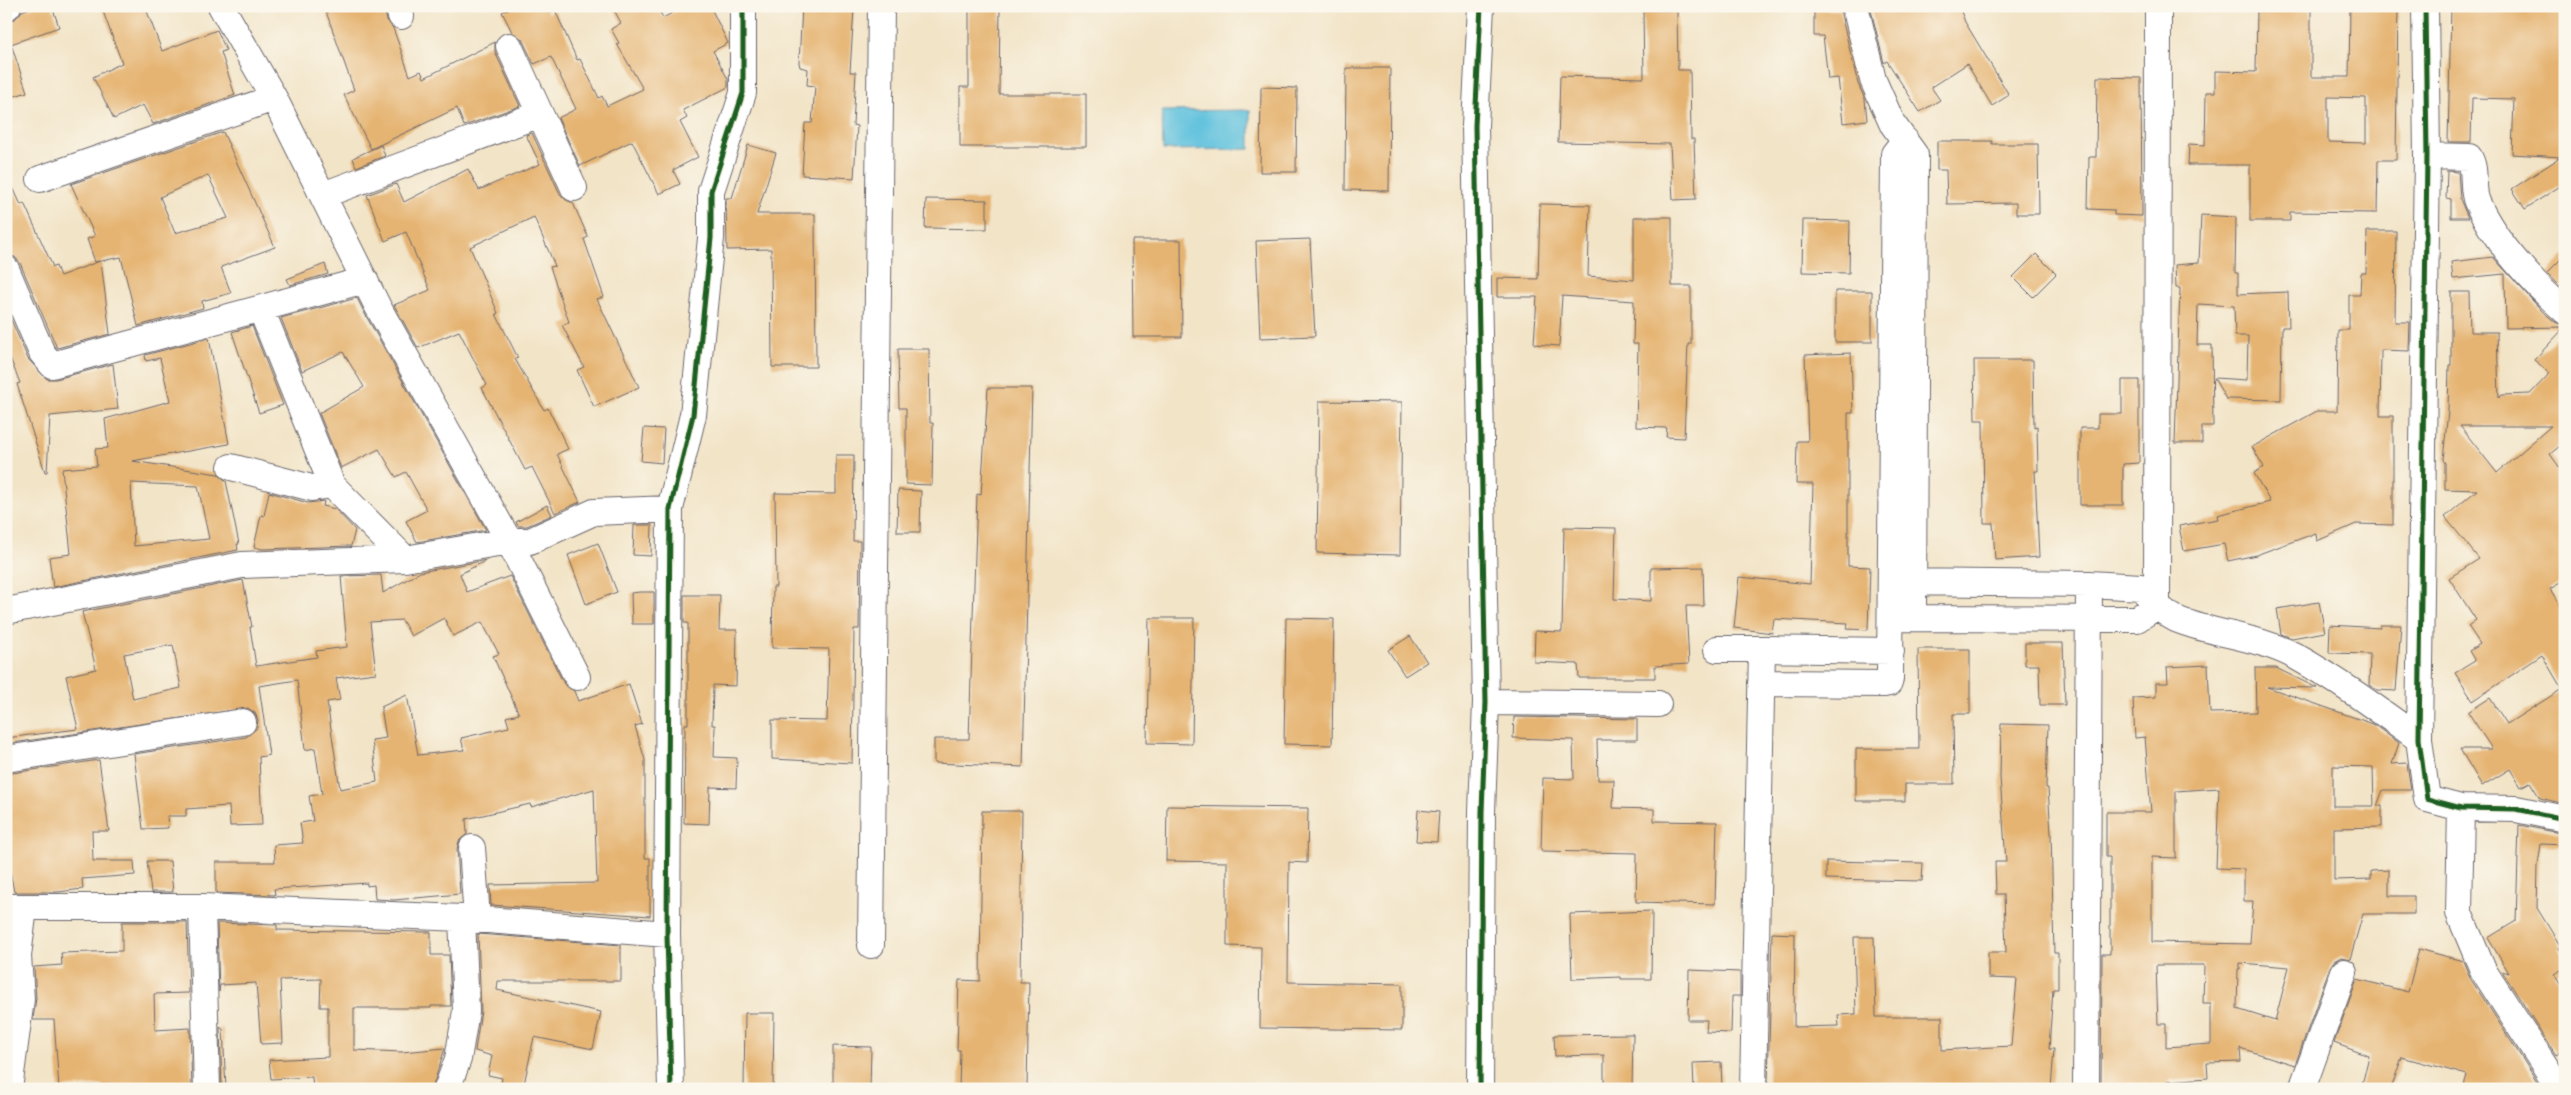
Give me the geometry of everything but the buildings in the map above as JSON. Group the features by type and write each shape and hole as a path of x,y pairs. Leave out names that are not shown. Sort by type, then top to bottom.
{"street":[{"path":"221,6 274,98 365,280 509,541 577,677"},
{"path":"671,1089 667,934 670,509 693,415 711,238 711,192 743,93 743,6"},
{"path":"871,945 881,6"},
{"path":"1480,1089 1482,812 1486,702 1475,126 1482,6"},
{"path":"1761,683 1889,683 1891,651 1902,618 1903,349 1915,156 1892,123 1873,80 1855,6"},
{"path":"2157,606 2158,6"},
{"path":"2425,6 2427,156 2419,739 2427,799 2461,808 2516,809 2565,819"},
{"path":"509,46 574,188"},
{"path":"40,180 274,98"},
{"path":"323,194 540,114"},
{"path":"2427,156 2469,157 2473,163 2472,179 2477,201 2494,231 2530,275 2565,311"},
{"path":"6,269 42,353 52,365 365,280"},
{"path":"261,309 332,485 405,559"},
{"path":"231,467 312,488 332,485"},
{"path":"6,611 242,565 405,559 509,541 530,541 594,512 670,509"},
{"path":"1902,583 2089,584 2140,587 2157,606 2180,621 2248,638 2294,656 2371,704 2419,739"},
{"path":"2086,1089 2089,584"},
{"path":"1902,618 2137,619 2157,606"},
{"path":"1717,649 1891,651"},
{"path":"1753,1089 1762,649"},
{"path":"1486,702 1658,704"},
{"path":"6,759 243,722"},
{"path":"2461,808 2459,914 2483,970 2560,1089"},
{"path":"447,1089 458,1059 466,1011 472,848"},
{"path":"9,1089 21,999 15,908 202,906 469,919 667,934"},
{"path":"202,906 207,1089"},
{"path":"2302,1089 2344,972"}],"water":[{"path":"1250,110 1250,149 1163,150 1162,111"}],"cycle path":[{"path":"671,1089 667,934 670,509 693,415 711,238 711,191 743,93 743,6"},
{"path":"1480,1089 1482,812 1486,702 1475,126 1481,6"},
{"path":"2425,6 2427,156 2419,739 2427,799 2461,808 2516,809 2565,819"}]}
